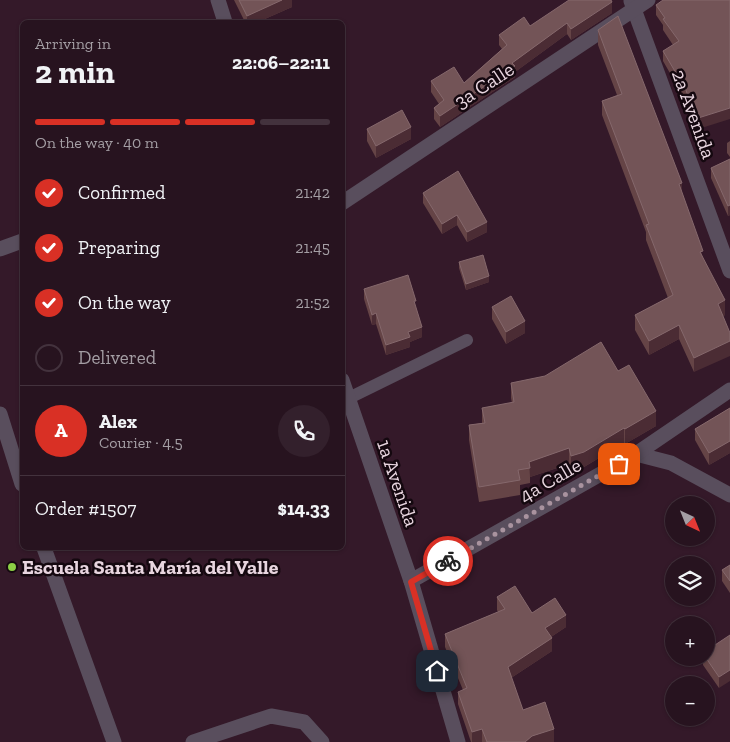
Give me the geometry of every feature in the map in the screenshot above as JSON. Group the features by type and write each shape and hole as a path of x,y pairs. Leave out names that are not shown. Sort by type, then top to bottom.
{"street":[{"path":"218,0 224,20"},
{"name":"3a Calle","path":"345,201 632,5 648,0"},
{"name":"2a Avenida","path":"632,5 730,271"},
{"path":"0,249 20,242"},
{"name":"1a Avenida","path":"345,388 411,582 458,742"},
{"name":"4a Calle","path":"411,582 636,454 730,390"},
{"path":"0,414 20,478"},
{"path":"636,454 671,463 730,495"},
{"path":"45,550 114,742"},
{"path":"193,742 270,716 304,722 322,742"}],"lane":[{"path":"349,398 467,340"}],"building":[{"path":"239,0 282,0 247,16"},
{"path":"569,0 611,0 612,2 571,29 567,23 512,63 515,66 440,116 434,108 444,100 431,81 454,67 464,83 507,45 499,35 524,17 530,26"},
{"path":"663,0 730,0 730,108 695,119 686,90 663,51 679,41 663,19 665,18 656,5"},
{"path":"618,16 682,183 679,184 703,251 700,252 725,300 718,304 730,333 730,341 694,358 679,325 649,341 635,315 673,295 646,225 649,224 602,101 622,94 598,30"},
{"path":"402,110 411,127 376,146 367,129"},
{"path":"730,159 730,205 728,206 711,168"},
{"path":"458,171 487,222 467,232 457,215 442,224 423,193"},
{"path":"483,255 489,276 466,284 459,262"},
{"path":"408,275 422,327 408,332 410,337 386,345 376,313 372,315 364,289"},
{"path":"511,296 525,321 506,332 492,307"},
{"path":"601,342 618,371 629,365 656,411 584,452 571,456 569,448 529,462 530,468 518,470 520,480 479,487 469,425 485,423 482,408 514,402 511,383 545,376"},
{"path":"730,408 730,441 709,453 695,429"},
{"path":"730,565 730,581 722,570"},
{"path":"515,586 532,613 555,598 566,615 545,628 552,638 508,667 523,710 545,702 554,729 532,736 525,742 487,742 482,729 472,732 458,692 467,688 445,634 505,609 497,597"},
{"path":"730,635 730,670 719,677 711,666 715,666 715,645"}],"way so far":[{"path":"448,561 619,464"}],"place":[{"name":"Escuela Santa María del Valle","path":"12,567"}],"route":[{"path":"437,671 411,582 448,561"}]}
